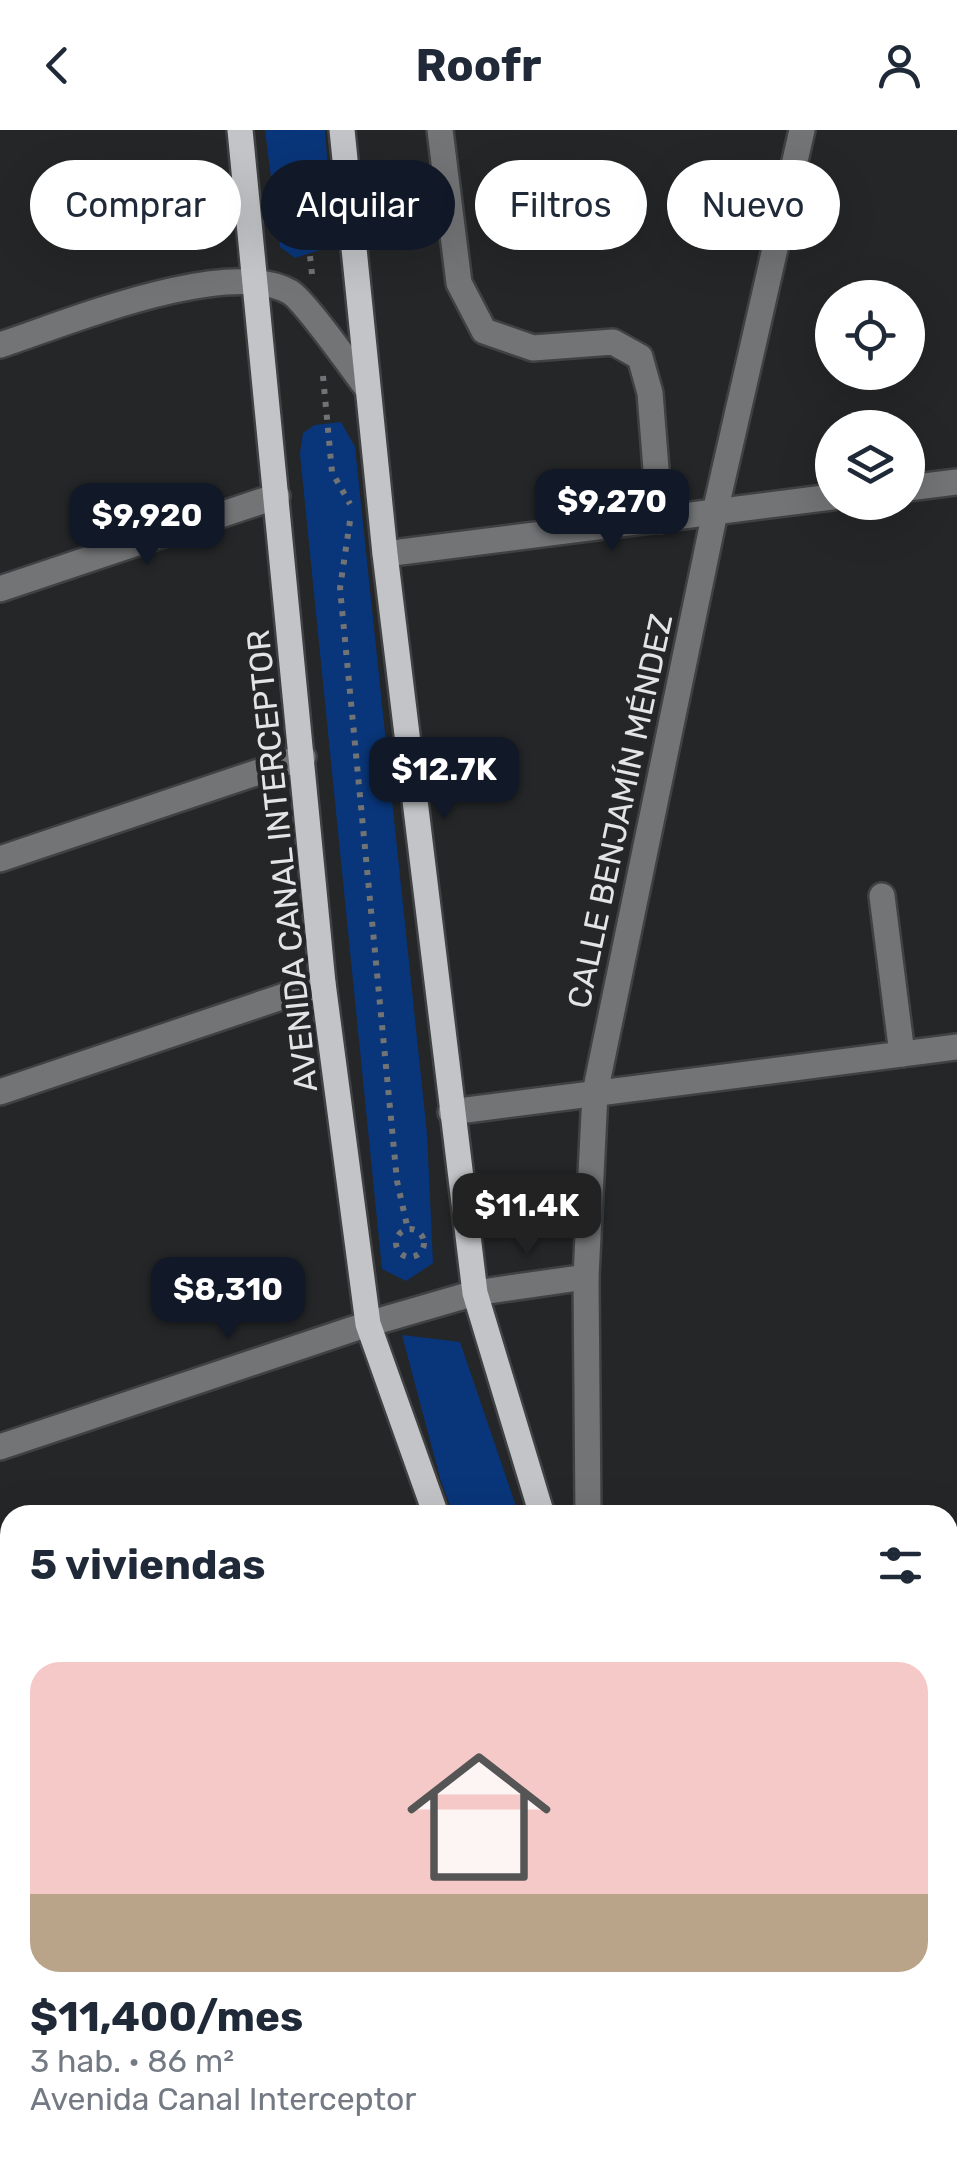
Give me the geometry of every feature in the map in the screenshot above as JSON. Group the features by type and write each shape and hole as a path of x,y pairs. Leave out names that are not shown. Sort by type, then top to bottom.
{"main road":[{"name":"AVENIDA CANAL INTERCEPTOR","path":"240,130 323,983 368,1324 432,1505"},
{"path":"342,130 385,554 474,1292 539,1505"}],"street":[{"path":"440,130 459,283 484,330 532,348 613,342 640,357 650,392 660,520"},
{"name":"CALLE BENJAMÍN MÉNDEZ","path":"588,1505 586,1277 595,1093 715,512 802,130"},
{"path":"0,345 148,296 190,286 255,282 292,292 367,388"},
{"path":"925,486 957,482"},
{"path":"0,588 277,496"},
{"path":"385,554 815,499"},
{"path":"0,859 303,757"},
{"path":"882,896 902,1054"},
{"path":"0,1092 323,983"},
{"path":"450,1112 957,1047"},
{"path":"0,1447 474,1292 586,1277"}],"path":[{"path":"328,432 332,472 352,508 340,588 397,1181 408,1230"},
{"path":"408,1230 420,1234 423,1243 421,1252 409,1258 400,1254 396,1242 408,1230"}],"shaded area":[{"path":"265,130 325,130 327,160 269,160"},
{"path":"284,250 320,250 295,258"},
{"path":"341,422 355,447 427,1134 433,1263 406,1281 382,1269 300,454 303,433 315,425"},
{"path":"402,1335 460,1342 516,1505 449,1505"}]}
